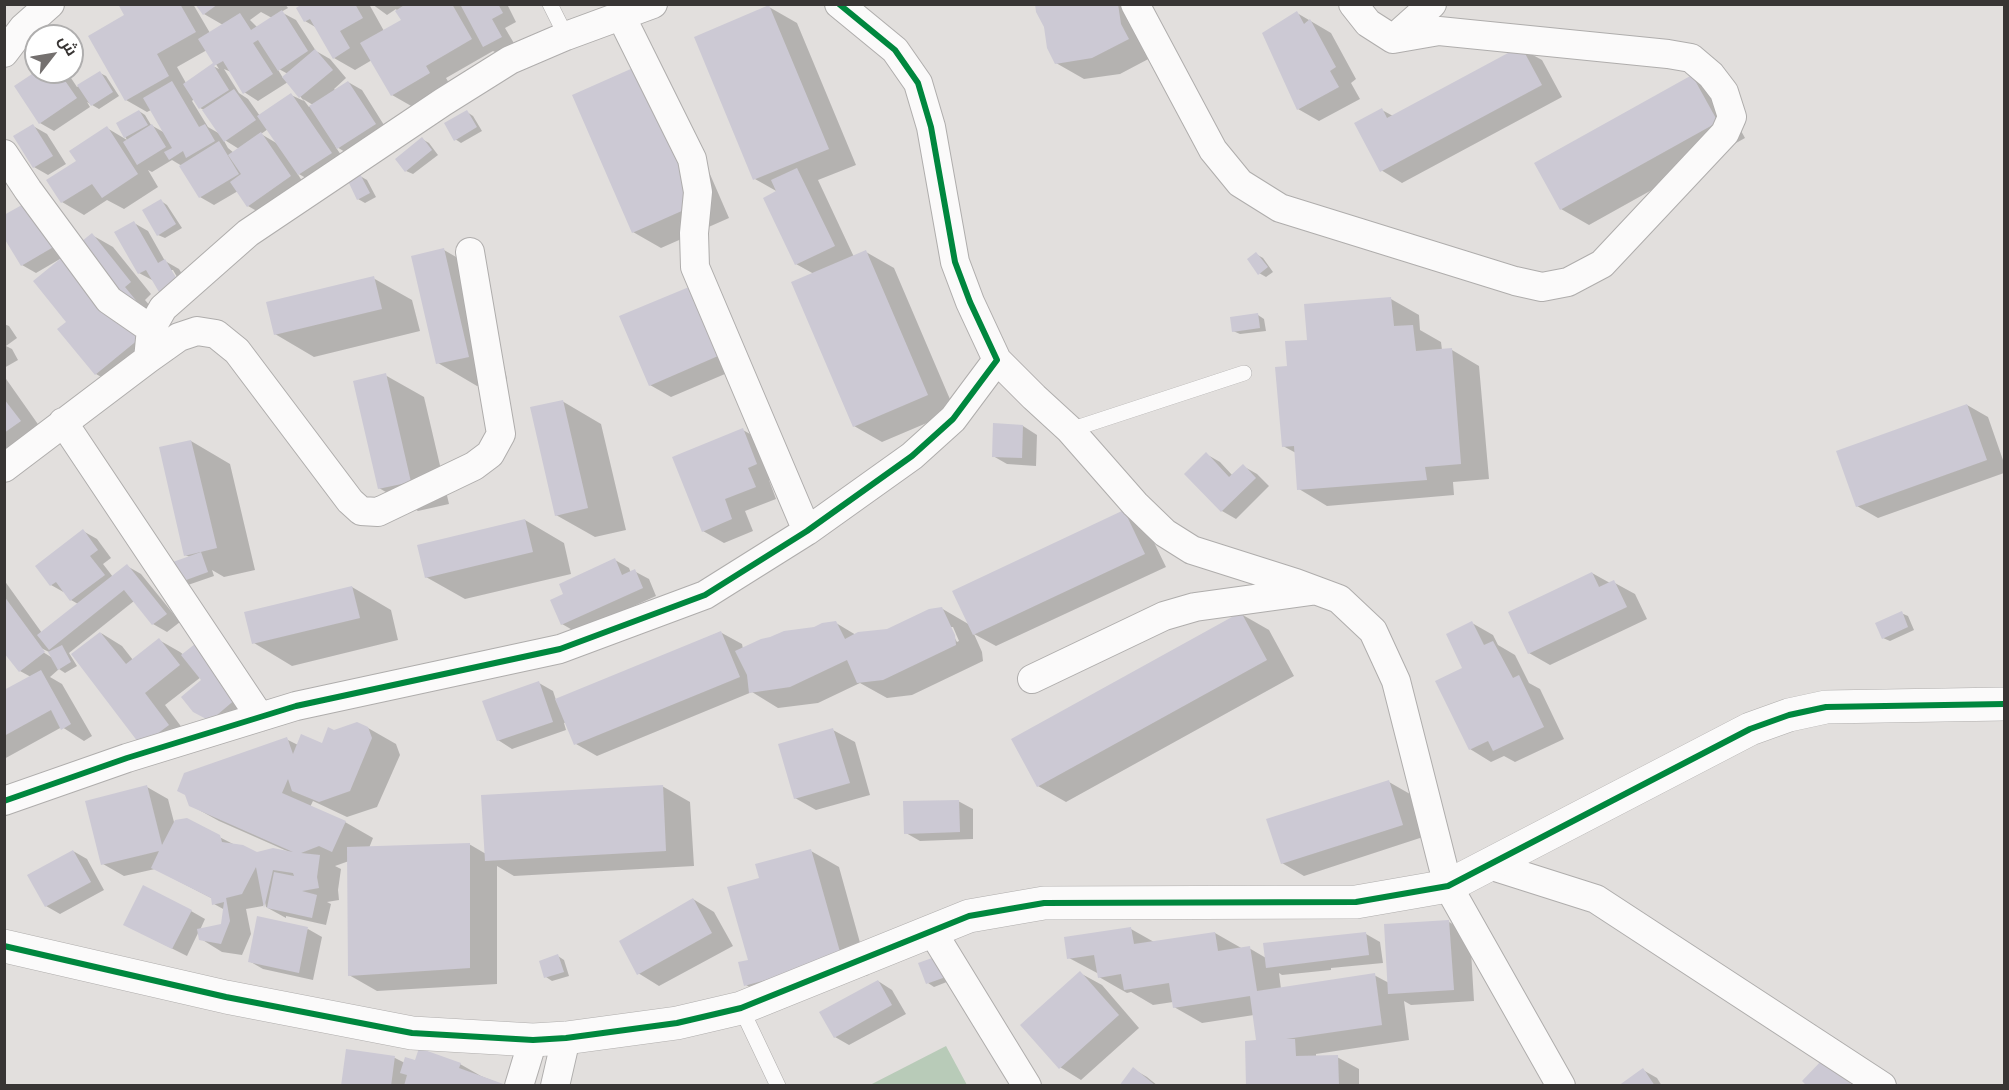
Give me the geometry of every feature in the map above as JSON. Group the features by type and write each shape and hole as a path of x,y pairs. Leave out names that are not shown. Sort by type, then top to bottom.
{"street":[{"path":"4,52 23,28 50,4"},
{"path":"147,359 151,329 163,308 248,234 510,60 566,36 653,4"},
{"path":"839,4 895,50 918,83 931,127 954,262 998,360 1070,430 1165,533 1192,550 1339,599 1373,632 1396,681 1448,886 1561,1086"},
{"path":"1136,4 1213,150 1240,183 1280,208 1515,281 1542,287 1568,282 1602,264 1725,133 1731,117 1724,92 1711,75 1691,58 1439,31 1393,39 1368,23 1353,4"},
{"path":"1393,39 1432,4"},
{"path":"621,16 692,159 698,192 694,233 695,267 807,531"},
{"path":"4,154 109,300 151,329"},
{"path":"4,468 179,337 197,332 216,334 237,351 350,501 361,511 378,512 474,466 490,454 501,434 470,252"},
{"path":"4,801 128,758 296,706 560,649 705,595 807,531 912,456 953,419 998,360"},
{"path":"63,422 260,717"},
{"path":"1032,679 1164,616 1195,608 1316,590"},
{"path":"4,946 226,997 412,1033 534,1040 566,1038 677,1023 741,1008 969,916 1044,903 1356,902 1448,886 1750,729 1789,715 1826,707 2004,704"},
{"path":"1489,865 1596,899 1882,1086"},
{"path":"932,931 1027,1086"},
{"path":"555,1086 566,1038"},
{"path":"519,1086 534,1040"}],"lane":[{"path":"549,4 566,36"},
{"path":"1070,430 1244,372"},
{"path":"741,1008 778,1086"}],"green space":[{"path":"946,1046 967,1085 870,1085"}],"building":[{"path":"118,4 180,4 196,32 157,54 169,76 125,101 88,36 124,15"},
{"path":"195,4 218,4 203,15"},
{"path":"302,4 355,4 363,18 340,31 350,48 333,59 310,19 304,22 296,8"},
{"path":"406,4 452,4 472,39 426,66 430,73 391,96 360,43 401,20 395,11"},
{"path":"460,4 498,4 503,13 492,19 502,37 483,47"},
{"path":"1035,4 1118,4 1121,24 1129,39 1092,58 1055,64 1047,48 1044,27 1036,12"},
{"path":"769,5 829,149 753,180 694,37"},
{"path":"282,10 308,51 278,71 258,40 253,43 273,74 243,94 223,61 214,66 229,90 199,109 183,84 213,63 198,39 240,13 251,30"},
{"path":"1297,11 1304,24 1310,19 1336,67 1330,71 1339,87 1297,110 1262,33"},
{"path":"1521,46 1542,85 1380,172 1354,123 1382,108 1387,118"},
{"path":"315,49 333,70 299,98 282,77"},
{"path":"642,64 702,202 632,233 572,95"},
{"path":"100,71 113,92 91,106 77,85 84,84 84,81"},
{"path":"1692,75 1718,122 1560,210 1534,163"},
{"path":"24,79 24,84 67,84 77,98 39,124 14,86"},
{"path":"172,81 199,127 205,124 215,141 186,158 183,151 169,160 164,152 172,148 143,98"},
{"path":"348,81 376,124 337,149 309,106"},
{"path":"234,89 256,120 224,142 202,110"},
{"path":"291,93 332,153 298,175 257,116"},
{"path":"139,110 148,125 124,138 116,123"},
{"path":"467,110 477,127 454,141 444,123"},
{"path":"33,124 53,156 33,168 13,136"},
{"path":"152,124 166,147 137,165 123,142"},
{"path":"107,126 138,174 102,198 92,184 61,203 46,180 76,161 69,151"},
{"path":"261,132 291,176 247,207 230,182 241,174 228,155"},
{"path":"422,137 432,150 405,172 395,159"},
{"path":"219,141 239,174 199,198 179,166"},
{"path":"797,168 835,246 795,265 763,198 776,191 771,180"},
{"path":"360,174 370,193 357,200 348,181"},
{"path":"36,197 62,242 21,266 4,238 4,215"},
{"path":"161,199 176,224 157,236 142,210"},
{"path":"134,221 158,263 165,259 178,281 159,292 146,270 138,274 114,232"},
{"path":"92,233 131,282 125,287 156,325 95,375 57,329 66,322 33,281"},
{"path":"444,248 469,357 436,364 411,256"},
{"path":"866,250 928,395 853,427 791,282"},
{"path":"1256,252 1268,267 1258,275 1247,259"},
{"path":"374,276 382,309 274,335 266,302"},
{"path":"689,287 718,356 649,386 619,316"},
{"path":"1391,297 1394,326 1413,325 1416,351 1452,348 1461,464 1425,467 1427,480 1297,490 1294,446 1282,447 1275,367 1287,366 1285,341 1307,340 1304,304"},
{"path":"1258,313 1260,328 1232,332 1230,317"},
{"path":"386,373 411,482 378,489 353,381"},
{"path":"4,399 21,421 4,433"},
{"path":"563,400 588,508 555,516 530,407"},
{"path":"1967,404 1987,460 1856,507 1836,451"},
{"path":"993,423 1023,425 1022,458 992,457"},
{"path":"743,428 757,464 748,468 756,487 725,499 732,519 702,532 672,457"},
{"path":"191,440 217,548 184,556 159,447"},
{"path":"1206,452 1229,477 1243,464 1256,478 1221,512 1184,474"},
{"path":"1124,510 1145,554 973,635 952,591"},
{"path":"525,519 533,552 425,578 417,545"},
{"path":"83,529 98,550 90,556 105,575 70,601 56,582 50,586 35,566"},
{"path":"201,552 208,572 178,583 170,563"},
{"path":"615,558 622,575 635,569 643,588 561,625 550,600 563,594 559,584"},
{"path":"127,564 167,614 152,625 124,590 49,650 37,635"},
{"path":"1592,572 1599,587 1614,580 1627,607 1528,654 1508,612"},
{"path":"352,586 360,618 252,644 244,612"},
{"path":"4,596 45,652 19,672 4,653"},
{"path":"942,607 955,635 956,645 883,680 857,683 847,660 790,687 749,693 747,675 735,651 784,631 836,621 845,639 858,632 887,629 929,609"},
{"path":"1902,611 1908,627 1882,639 1875,623"},
{"path":"1241,612 1267,660 1037,787 1011,739"},
{"path":"1472,621 1484,645 1493,641 1513,678 1519,675 1544,727 1493,751 1488,741 1469,750 1435,681 1462,668 1446,634"},
{"path":"721,631 740,677 574,745 555,699"},
{"path":"100,632 126,664 159,638 180,665 145,693 169,725 141,746 71,654"},
{"path":"195,644 237,698 210,721 193,712 181,697 201,680 181,655"},
{"path":"62,645 71,662 58,670 48,652"},
{"path":"41,670 71,724 61,730 51,710 4,736 4,690"},
{"path":"539,681 553,722 497,741 482,701"},
{"path":"357,722 368,727 372,738 350,791 319,802 292,791 288,779 282,793 346,821 332,852 319,846 301,853 320,855 317,877 319,888 302,891 317,895 312,918 267,908 274,872 294,876 293,873 273,870 264,908 256,867 242,894 226,898 230,921 221,944 199,940 197,929 221,924 224,902 212,905 211,898 151,868 159,851 101,865 85,801 147,785 162,845 175,820 187,818 220,835 222,842 243,845 257,852 273,848 293,852 189,806 185,795 177,791 184,773 287,737 293,754 301,734 322,743 328,727 334,730"},
{"path":"833,728 850,783 794,799 778,744"},
{"path":"1389,780 1403,825 1281,864 1266,819"},
{"path":"663,785 666,851 485,861 481,795"},
{"path":"959,800 960,832 904,834 903,801"},
{"path":"470,843 470,968 348,976 347,847"},
{"path":"811,849 842,959 744,986 738,962 748,960 727,887 759,878 755,864"},
{"path":"73,850 91,882 45,907 27,875"},
{"path":"143,885 192,910 172,949 123,925"},
{"path":"693,898 712,933 637,975 619,941"},
{"path":"257,916 308,927 299,973 248,962"},
{"path":"1449,920 1454,990 1388,994 1384,924"},
{"path":"1131,927 1134,944 1215,932 1218,951 1250,946 1257,991 1375,973 1382,1025 1286,1039 1295,1039 1296,1056 1338,1055 1339,1086 1246,1086 1245,1041 1256,1040 1250,996 1173,1008 1169,983 1124,990 1121,974 1098,978 1094,955 1067,959 1064,937"},
{"path":"1366,932 1369,955 1266,968 1263,943"},
{"path":"949,952 957,973 926,984 918,963"},
{"path":"558,954 564,972 544,978 539,961"},
{"path":"1080,971 1119,1015 1059,1069 1020,1025"},
{"path":"878,980 892,1005 834,1038 819,1012"},
{"path":"419,1048 461,1063 459,1068 509,1086 404,1086 407,1075 400,1073 405,1057 415,1060"},
{"path":"346,1049 395,1056 391,1086 341,1086"},
{"path":"1824,1058 1853,1086 1807,1086 1802,1081"},
{"path":"1133,1067 1156,1086 1119,1086"},
{"path":"1643,1068 1655,1086 1618,1086"}],"cycle path":[{"path":"4,801 127,758 296,706 560,649 705,595 807,531 912,456 953,419 997,360 970,302 955,262 931,127 918,83 895,50 839,4"},
{"path":"4,946 226,997 412,1033 533,1040 566,1038 677,1023 741,1008 969,916 1044,903 1356,902 1448,886 1750,729 1789,715 1826,707 2004,704"}]}
